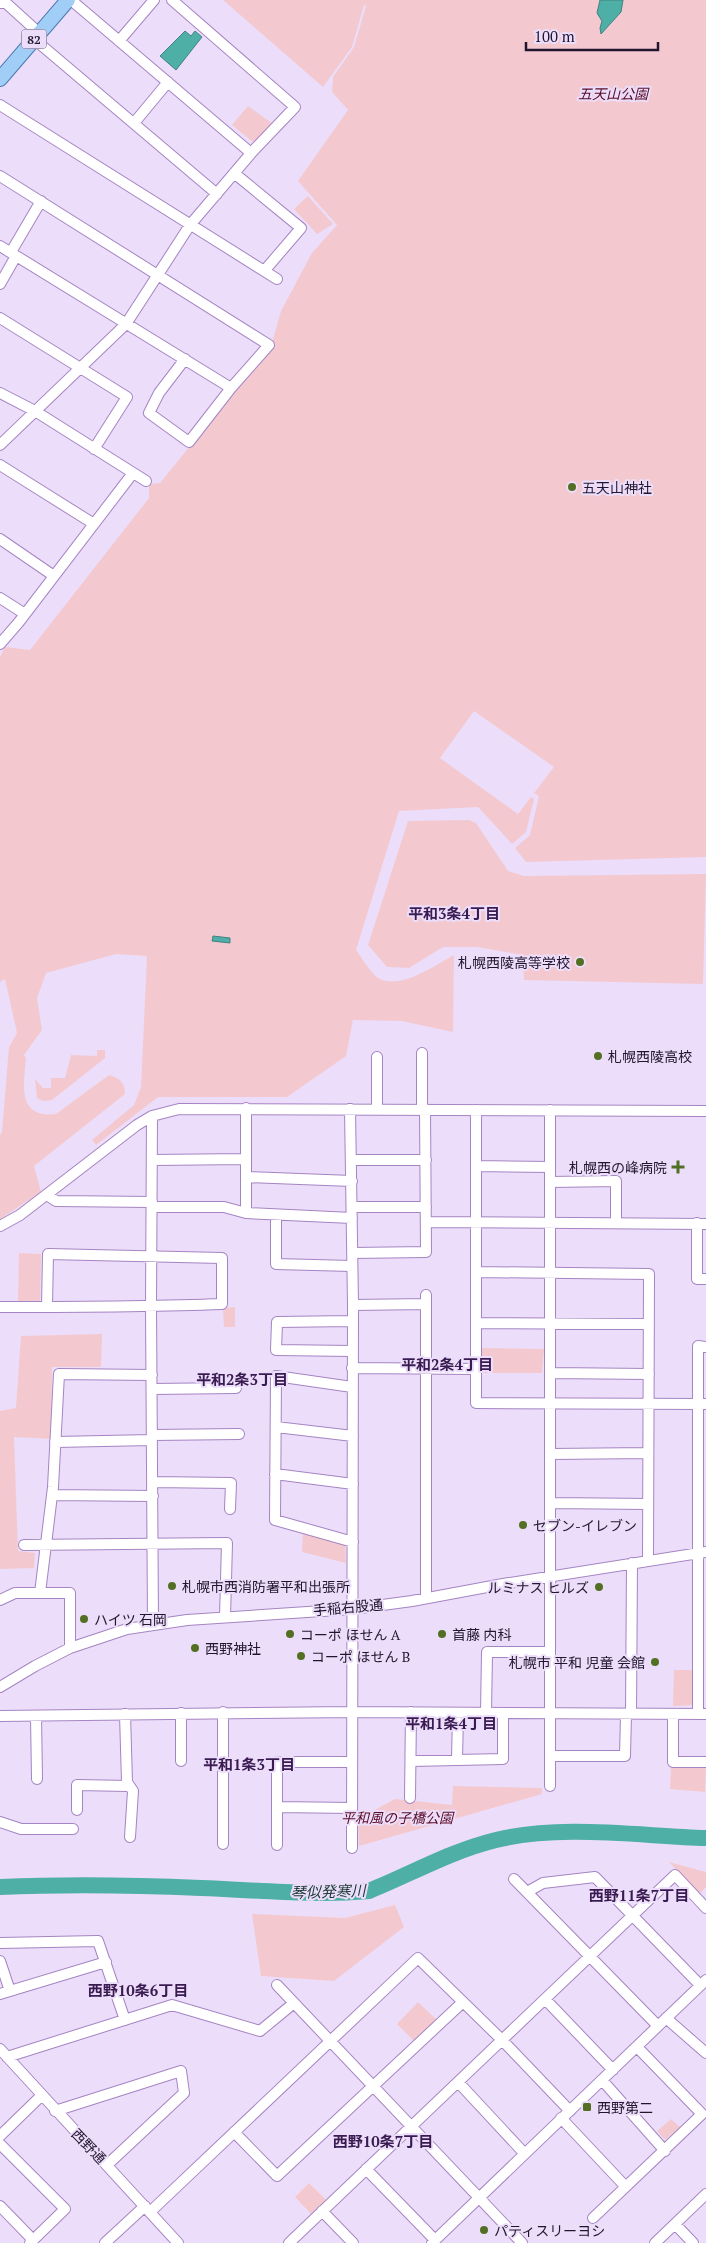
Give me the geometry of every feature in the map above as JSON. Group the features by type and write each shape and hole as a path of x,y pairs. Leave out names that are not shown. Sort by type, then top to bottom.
{"main road":[{"name":"82","path":"0,79 69,0"}],"street":[{"path":"69,0 251,153"},
{"path":"119,41 154,0"},
{"path":"0,445 127,322 190,225 251,153 295,107 172,0"},
{"path":"0,3 6,3 37,36 217,194"},
{"path":"134,123 168,82"},
{"path":"0,105 277,279"},
{"path":"234,173 301,228 265,270"},
{"path":"0,176 268,345 231,388 189,442 149,413 159,393 185,359"},
{"path":"0,284 41,201"},
{"path":"0,246 127,322 231,388"},
{"path":"0,318 127,397 94,449"},
{"path":"0,393 35,411 146,482"},
{"path":"0,465 94,524"},
{"path":"0,644 133,473"},
{"path":"0,539 54,576"},
{"path":"0,598 25,614"},
{"path":"352,1253 426,1252 426,1160 422,1053"},
{"path":"376,1109 377,1057"},
{"path":"246,1108 246,1213"},
{"path":"0,1226 20,1215 152,1116 179,1109 706,1111"},
{"path":"350,1109 353,1305 352,1848"},
{"path":"476,1110 476,1403 702,1404"},
{"path":"550,1110 550,1786"},
{"path":"152,1116 153,1625"},
{"path":"152,1160 246,1159"},
{"path":"352,1160 426,1160"},
{"path":"476,1166 550,1167"},
{"path":"246,1177 352,1181"},
{"path":"550,1182 616,1181 616,1222"},
{"path":"47,1195 56,1201 224,1207 246,1213 352,1218"},
{"path":"352,1207 426,1207"},
{"path":"276,1215 276,1264 352,1266"},
{"path":"426,1222 702,1223 697,1279 706,1279"},
{"path":"0,1307 47,1307 151,1306 222,1304 222,1258 48,1254 47,1307"},
{"path":"477,1272 649,1274 648,1560"},
{"path":"353,1305 426,1299 426,1598"},
{"path":"352,1321 277,1322 276,1350 352,1351"},
{"path":"476,1323 649,1324"},
{"path":"0,1716 223,1712 702,1714 702,1404 698,1346 706,1346"},
{"path":"352,1368 476,1369"},
{"path":"550,1373 649,1374"},
{"path":"40,1593 52,1495 59,1374 152,1374"},
{"path":"352,1387 276,1376 275,1520 353,1542"},
{"path":"152,1389 236,1388"},
{"path":"276,1426 353,1436"},
{"path":"55,1442 239,1434"},
{"path":"551,1454 648,1454"},
{"path":"275,1474 353,1484"},
{"path":"153,1482 231,1483 230,1509"},
{"path":"52,1495 153,1496"},
{"path":"550,1503 648,1504"},
{"path":"24,1545 227,1543 226,1617"},
{"name":"手稲右股通","path":"0,1687 70,1648 127,1629 226,1617 352,1609 702,1552"},
{"path":"550,1756 625,1756 632,1563"},
{"path":"0,1600 15,1593 70,1593 70,1648"},
{"path":"486,1713 487,1652 550,1652"},
{"path":"223,1712 223,1844"},
{"path":"410,1798 411,1712"},
{"path":"181,1713 181,1761"},
{"path":"457,1760 458,1713"},
{"path":"411,1761 503,1759 503,1713"},
{"path":"125,1714 127,1782 133,1790 130,1837"},
{"path":"673,1714 673,1762 706,1762"},
{"path":"36,1716 37,1779"},
{"path":"277,1845 277,1762 352,1762"},
{"path":"76,1810 77,1785 130,1786"},
{"path":"277,1807 352,1808"},
{"path":"0,1822 21,1829 73,1829"},
{"path":"289,2243 675,1875 706,1908"},
{"path":"366,2169 433,2241 703,1982 632,1916 595,1877 544,1883 527,1892"},
{"path":"514,1879 590,1956 662,2022 706,2053"},
{"path":"0,1943 98,1941 125,2020"},
{"path":"105,2243 147,2209 234,2132 330,2039 418,1958 502,2040 625,2186"},
{"path":"0,1961 5,1992 106,1962"},
{"path":"277,1984 522,2243"},
{"path":"545,1999 613,2070"},
{"path":"234,2132 277,2176 463,2002"},
{"path":"2,2052 125,2020 172,2005 260,2031 294,2003"},
{"path":"593,2218 702,2114 637,2047"},
{"name":"西野通","path":"2,2052 178,2243"},
{"path":"55,2111 181,2071 184,2093 107,2165"},
{"path":"602,2080 665,2151"},
{"path":"458,2082 524,2153"},
{"path":"0,2136 41,2096"},
{"path":"0,2144 65,2209 32,2241 0,2206"},
{"path":"655,2243 706,2194"},
{"path":"322,2211 353,2243"},
{"path":"675,2224 693,2243"}],"green space":[{"name":"五天山公園","path":"223,0 706,0 706,857 526,862 515,848 530,835 539,796 534,793 554,767 474,711 440,758 518,814 531,797 534,799 526,832 512,844 478,807 399,811 356,950 369,969 378,978 387,981 407,979 454,955 453,1032 402,1021 353,1020 346,1056 287,1097 158,1097 96,1145 92,1140 134,1105 141,1087 147,956 116,954 46,973 37,998 42,1030 24,1055 26,1058 24,1088 28,1105 34,1111 43,1114 56,1114 109,1075 121,1082 125,1094 34,1166 41,1192 0,1219 0,1135 2,1132 9,1047 17,1033 5,979 0,982 0,657 5,647 30,650 149,498 149,484 160,483 271,346 281,311 312,253 337,225 298,181 348,110 332,92 333,77 354,47 366,6 364,5 352,47 323,87"},
{"path":"248,106 273,124 254,143 232,125"},
{"path":"308,196 333,224 317,234 294,209"},
{"path":"469,820 476,823 508,871 524,876 706,874 703,984 524,980 523,955 477,947 443,947 409,968 387,967 368,945 408,821"},
{"path":"97,1050 105,1050 105,1058 52,1100 43,1101 37,1098 35,1079 43,1088 51,1088 51,1078 65,1078 71,1055 97,1056"},
{"path":"19,1253 41,1254 40,1303 18,1302"},
{"path":"235,1307 235,1327 224,1327 223,1308"},
{"path":"102,1334 101,1367 52,1367 51,1439 14,1437 18,1551 35,1553 34,1568 0,1569 0,1411 16,1408 21,1336"},
{"path":"482,1348 544,1349 542,1373 482,1373"},
{"path":"303,1531 345,1544 346,1563 302,1552"},
{"path":"674,1670 694,1670 694,1705 673,1706"},
{"path":"671,1766 706,1768 705,1792 670,1789"},
{"name":"平和風の子橋公園","path":"453,1786 542,1788 542,1794 359,1846 358,1819 395,1799 452,1805"},
{"path":"669,1862 706,1872 706,1887 699,1894"},
{"path":"395,1905 404,1927 334,1981 261,1976 252,1914 345,1918"},
{"path":"418,2002 438,2021 414,2041 397,2024"},
{"path":"671,2119 680,2127 665,2140 657,2131"},
{"path":"309,2183 326,2200 311,2214 295,2197"}],"shaded area":[{"path":"600,0 623,0 621,12 601,34 602,21 597,13"},
{"path":"185,31 191,36 195,31 202,37 176,70 160,56"},
{"path":"213,936 230,938 230,943 212,941"}],"waterway":[{"name":"琴似発寒川","path":"0,1887 100,1885 306,1893 369,1891 463,1850 521,1835 600,1832 706,1838"}],"place":[{"name":"五天山神社","path":"572,487"},
{"name":"札幌西陵高等学校","path":"580,962"},
{"name":"札幌西陵高校","path":"598,1056"},
{"name":"札幌西の峰病院","path":"678,1167"},
{"name":"セブン-イレブン","path":"523,1525"},
{"name":"札幌市西消防署平和出張所","path":"172,1586"},
{"name":"ルミナス ヒルズ","path":"599,1587"},
{"name":"ハイツ 石岡","path":"84,1619"},
{"name":"コーポ ほせん A","path":"290,1634"},
{"name":"首藤 内科","path":"442,1634"},
{"name":"西野神社","path":"195,1648"},
{"name":"コーポ ほせん B","path":"301,1656"},
{"name":"札幌市 平和 児童 会館","path":"655,1662"},
{"name":"西野第二","path":"587,2107"},
{"name":"パティスリーヨシ","path":"484,2230"}],"district":[{"name":"平和3条4丁目","path":"454,913"},
{"name":"平和2条4丁目","path":"447,1364"},
{"name":"平和2条3丁目","path":"242,1379"},
{"name":"平和1条4丁目","path":"451,1723"},
{"name":"平和1条3丁目","path":"249,1764"},
{"name":"西野11条7丁目","path":"639,1895"},
{"name":"西野10条6丁目","path":"138,1990"},
{"name":"西野10条7丁目","path":"383,2141"}]}
